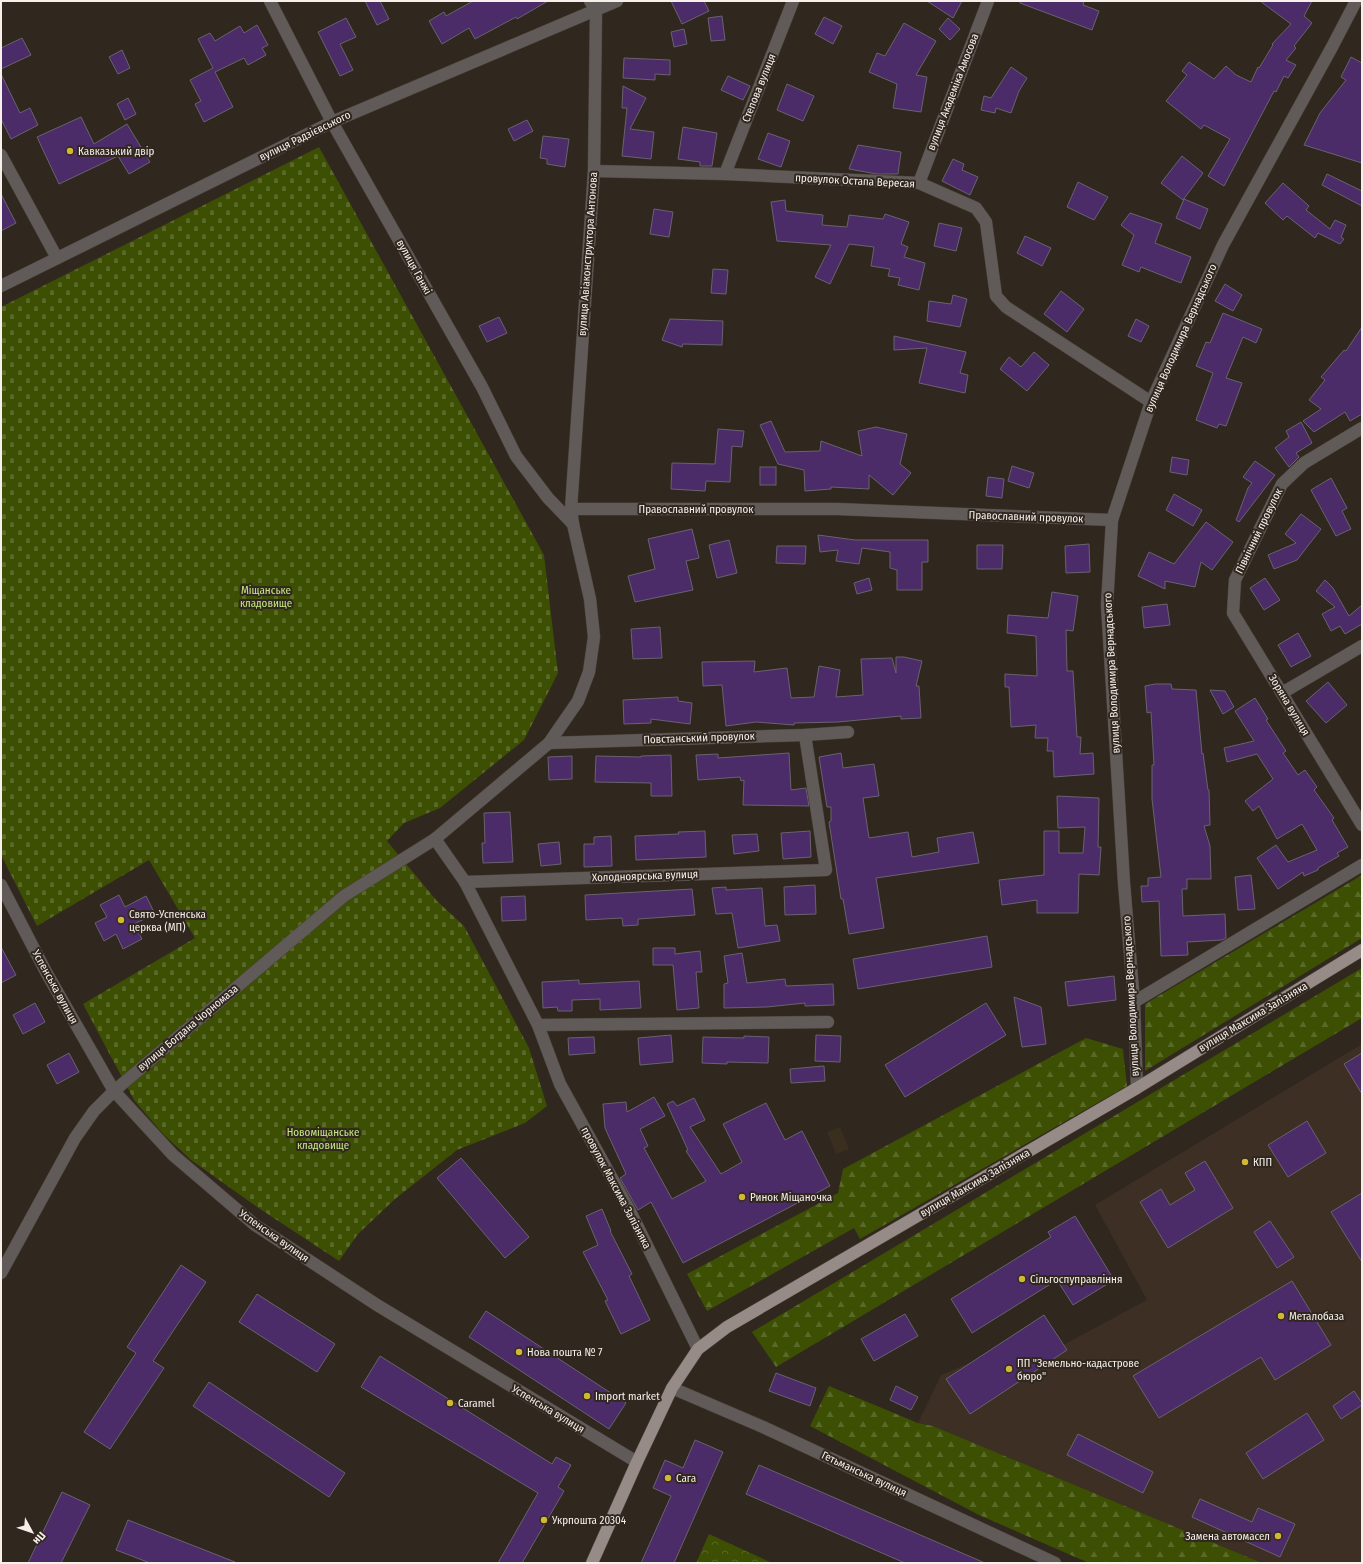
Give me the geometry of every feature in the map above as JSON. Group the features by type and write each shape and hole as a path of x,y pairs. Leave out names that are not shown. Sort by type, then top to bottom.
{"main road":[{"name":"вулиця Максима Залізняка","path":"592,1563 672,1388 698,1349 727,1327 1136,1088 1362,950"}],"street":[{"name":"вулиця Ганжі","path":"270,1 332,122 482,387 516,456 548,498 573,524"},
{"name":"вулиця Радзієвського","path":"1,286 332,122 593,6 617,1"},
{"name":"Степова вулиця","path":"725,174 794,1"},
{"name":"вулиця Академіка Амосова","path":"919,184 988,1"},
{"name":"вулиця Володимира Вернадського","path":"1136,1088 1134,1002 1124,883 1107,605 1112,520 1151,402 1223,245 1356,1"},
{"name":"вулиця Авіаконструктора Антонова","path":"570,509 594,171 593,6"},
{"path":"1,155 57,258"},
{"name":"провулок Остапа Вересая","path":"594,171 725,174 919,184 976,208 986,222 996,296 1006,307 1151,402"},
{"name":"Північний провулок","path":"1235,580 1282,484 1304,463 1362,428"},
{"path":"570,509 573,524"},
{"name":"Православний провулок","path":"570,509 837,509 1112,520"},
{"name":"вулиця Богдана Чорномаза","path":"1,1273 75,1138 94,1111 114,1091 344,896 434,839 549,743 578,701 589,672 594,637 590,599 573,524"},
{"name":"Зоряна вулиця","path":"1235,580 1233,614 1362,825"},
{"path":"1282,693 1362,646"},
{"name":"Повстанський провулок","path":"549,743 805,735 848,732"},
{"name":"Холодноярська вулиця","path":"465,882 826,870 805,735"},
{"name":"провулок Максима Залізняка","path":"434,839 465,882 538,1025 560,1084 630,1211 698,1349"},
{"path":"1134,1002 1362,865"},
{"name":"Успенська вулиця","path":"1,885 46,972 114,1091 173,1155 255,1225 377,1305 637,1462"},
{"path":"538,1025 828,1022"},
{"name":"Гетьманська вулиця","path":"672,1388 763,1427 1055,1563"}],"shaded area":[{"path":"1362,1044 1362,1563 1262,1563 933,1426 918,1423 941,1375 976,1360 1044,1315 1063,1345 1147,1300 1095,1205"},
{"path":"840,1127 849,1149 836,1154 827,1132"}],"green space":[{"name":"Міщанське кладовище","path":"319,147 544,555 558,673 524,740 440,808 404,823 387,841 437,901 464,926 529,1048 547,1106 525,1123 457,1150 395,1199 358,1234 339,1261 257,1207 191,1160 163,1134 134,1100 83,1004 195,938 149,860 37,926 1,855 1,307"},
{"path":"1362,875 1362,938 1145,1071 1145,1004"},
{"path":"1362,968 1362,1018 776,1367 752,1332"},
{"path":"1086,1038 1123,1049 1127,1086 860,1239 854,1228 707,1311 687,1274 838,1193 843,1169"},
{"path":"829,1386 918,1423 933,1426 1262,1563 1089,1563 979,1515 810,1426"},
{"path":"709,1534 772,1563 696,1563"}],"building":[{"path":"365,1 380,1 389,19 377,25"},
{"path":"473,1 548,1 517,19 516,17 475,39 469,28 442,44 429,21 444,12 446,16"},
{"path":"671,1 704,1 709,11 682,24"},
{"path":"927,1 962,1 953,18"},
{"path":"1020,1 1084,1 1083,5 1099,11 1092,30 1020,3"},
{"path":"1260,1 1312,1 1304,16 1312,23 1294,46 1296,48 1286,60 1296,65 1288,78 1284,76 1276,92 1274,91 1224,186 1208,176 1230,139 1204,125 1201,129 1166,101 1187,75 1182,71 1189,62 1214,79 1226,66 1236,75 1251,82 1258,67 1259,68 1273,45 1272,44 1291,24"},
{"path":"722,16 725,40 711,41 708,18"},
{"path":"824,17 842,26 833,44 815,34"},
{"path":"346,18 356,37 340,44 353,70 340,76 318,32"},
{"path":"948,18 960,29 950,40 939,29"},
{"path":"904,23 936,41 916,75 927,77 921,112 893,108 897,84 869,72 877,53 885,56"},
{"path":"257,25 268,45 262,48 266,55 248,65 244,58 215,72 233,107 204,122 195,104 201,101 190,80 213,68 198,39 210,33 215,41 240,26 244,33"},
{"path":"684,29 687,44 674,47 671,32"},
{"path":"22,38 31,55 1,69 1,48"},
{"path":"122,50 130,68 118,74 109,57"},
{"path":"1351,57 1362,63 1362,163 1304,145 1320,113 1346,80 1341,77"},
{"path":"624,58 670,60 670,75 655,74 655,80 623,78"},
{"path":"1011,67 1027,78 1019,91 1011,113 996,108 995,113 981,110 984,96 991,98"},
{"path":"1,74 20,113 30,108 38,125 11,139 1,119"},
{"path":"728,76 750,86 743,100 721,90"},
{"path":"787,84 814,96 803,121 777,110"},
{"path":"623,86 646,98 630,129 654,132 651,159 622,156 627,108 622,108"},
{"path":"128,98 136,114 125,120 117,104"},
{"path":"81,117 94,144 127,124 150,162 129,174 118,156 59,184 37,137"},
{"path":"527,120 533,131 514,141 508,129"},
{"path":"683,127 717,133 712,166 700,166 700,162 678,159"},
{"path":"768,133 790,141 781,167 758,159"},
{"path":"543,136 569,139 565,167 547,164 547,159 540,158"},
{"path":"858,145 901,152 898,174 877,174 849,169"},
{"path":"1182,156 1203,173 1183,200 1161,183"},
{"path":"953,159 964,164 962,170 978,177 970,195 942,181"},
{"path":"1327,174 1362,191 1362,206 1322,185"},
{"path":"1078,182 1108,197 1094,220 1067,207"},
{"path":"1283,183 1309,206 1306,210 1330,229 1335,220 1346,225 1341,237 1344,239 1340,244 1318,233 1315,238 1287,216 1283,220 1265,203"},
{"path":"1,194 16,223 1,231"},
{"path":"1184,199 1208,209 1200,229 1176,218"},
{"path":"785,200 786,211 823,215 822,225 847,227 849,215 883,219 885,214 909,222 901,244 908,247 904,257 925,263 919,290 898,285 900,278 888,276 890,269 871,266 874,247 849,244 830,284 815,277 831,245 777,241 771,202"},
{"path":"654,209 673,212 669,237 650,234"},
{"path":"1130,213 1162,224 1155,243 1191,257 1181,283 1141,267 1139,272 1122,265 1134,235 1121,225"},
{"path":"939,223 962,228 956,251 934,246"},
{"path":"1025,236 1051,248 1042,266 1017,253"},
{"path":"713,269 728,270 726,294 711,293"},
{"path":"1225,284 1242,295 1233,311 1215,301"},
{"path":"1061,291 1084,309 1067,332 1044,314"},
{"path":"953,295 967,299 960,327 927,321 929,301 951,304"},
{"path":"1223,313 1262,329 1256,343 1243,337 1226,378 1242,383 1226,426 1219,424 1217,428 1196,420 1213,373 1196,366 1206,342 1210,343"},
{"path":"499,317 507,333 487,342 479,326"},
{"path":"670,319 723,321 722,345 683,344 682,347 662,340"},
{"path":"1136,319 1149,326 1141,342 1128,336"},
{"path":"1362,327 1362,414 1350,421 1345,412 1314,432 1303,421 1321,409 1309,400 1325,380 1321,377 1344,350 1346,351"},
{"path":"894,336 966,352 960,373 968,375 965,393 919,383 927,348 894,350"},
{"path":"1034,352 1049,365 1027,391 1000,369 1009,357 1021,367"},
{"path":"771,421 785,452 820,451 821,441 862,456 858,431 876,427 907,434 900,464 911,473 893,495 869,475 869,489 831,487 831,489 805,491 804,470 778,464 760,425"},
{"path":"1301,422 1312,443 1296,453 1299,457 1289,467 1275,448 1289,437 1286,431"},
{"path":"718,429 744,431 742,447 732,446 730,482 706,481 705,491 671,489 672,463 715,464"},
{"path":"1172,457 1189,460 1187,475 1170,472"},
{"path":"1255,461 1275,475 1239,522 1236,520 1248,488 1252,483 1243,477"},
{"path":"1012,466 1034,473 1029,488 1008,481"},
{"path":"760,467 776,467 776,485 760,485"},
{"path":"988,477 1004,479 1002,498 986,496"},
{"path":"1331,478 1347,508 1342,511 1351,529 1336,536 1311,490"},
{"path":"1174,494 1202,510 1193,526 1166,510"},
{"path":"1301,514 1321,529 1297,560 1274,569 1268,555 1296,543 1285,534"},
{"path":"1206,522 1233,542 1212,570 1201,562 1195,587 1165,581 1165,589 1138,576 1149,552 1174,564"},
{"path":"692,529 699,558 686,561 693,590 635,602 628,576 655,569 648,539"},
{"path":"818,535 855,540 928,540 928,562 922,562 922,590 897,590 897,570 890,568 890,552 862,548 859,564 836,561 838,550 820,552"},
{"path":"729,540 737,573 717,578 709,545"},
{"path":"1089,544 1090,572 1066,573 1065,546"},
{"path":"977,545 1003,545 1002,569 977,569"},
{"path":"777,546 806,546 805,564 776,563"},
{"path":"869,578 872,590 857,594 854,583"},
{"path":"1265,578 1280,600 1264,610 1250,588"},
{"path":"1325,580 1333,588 1349,616 1362,605 1362,624 1345,634 1340,626 1331,631 1322,614 1335,607 1316,591"},
{"path":"1052,592 1078,596 1073,631 1066,630 1067,671 1073,671 1077,737 1081,737 1080,754 1093,753 1094,774 1054,777 1053,751 1047,751 1048,738 1035,738 1036,725 1011,727 1009,687 1005,687 1005,674 1037,676 1036,636 1007,633 1008,615 1048,618"},
{"path":"1167,604 1170,625 1144,628 1142,607"},
{"path":"660,627 662,658 633,659 631,629"},
{"path":"1298,633 1311,656 1291,667 1278,645"},
{"path":"896,657 904,657 922,661 916,686 919,686 921,718 901,719 901,716 838,722 794,723 794,725 756,722 726,726 722,685 703,686 702,662 755,661 754,672 787,668 791,698 814,697 819,666 840,670 836,697 863,695 861,659 892,658 896,673"},
{"path":"1328,682 1347,705 1326,723 1306,701"},
{"path":"1155,684 1171,684 1172,689 1196,690 1202,754 1203,753 1209,790 1210,825 1204,826 1210,846 1211,879 1187,879 1187,889 1182,889 1183,916 1225,914 1226,938 1222,940 1187,942 1188,955 1161,956 1159,901 1142,902 1141,886 1148,886 1148,878 1161,877 1152,799 1152,765 1154,765 1151,712 1147,713 1145,686"},
{"path":"1210,690 1225,691 1234,707 1223,714"},
{"path":"678,697 678,701 692,703 690,724 651,719 651,723 624,724 623,700"},
{"path":"1255,698 1268,719 1266,720 1286,751 1283,753 1298,775 1305,770 1317,787 1314,790 1334,818 1332,820 1348,847 1337,853 1339,856 1318,868 1318,870 1304,876 1303,872 1278,889 1257,858 1276,845 1288,862 1317,850 1302,824 1277,839 1259,806 1253,811 1245,801 1273,779 1257,754 1227,762 1224,748 1254,741 1235,711"},
{"path":"789,753 791,790 806,788 809,806 743,805 744,780 741,781 740,777 698,780 696,755 718,754 718,758"},
{"path":"841,753 843,768 874,764 879,796 863,798 869,838 908,832 912,857 939,852 937,838 973,832 979,863 876,878 884,928 849,934 843,899 841,899 829,822 831,821 831,807 827,807 819,757"},
{"path":"671,755 672,796 651,796 651,783 595,782 596,756 641,757"},
{"path":"572,756 572,779 549,780 548,757"},
{"path":"1057,796 1099,798 1098,847 1101,847 1099,875 1079,874 1078,913 1037,913 1037,900 1002,905 999,880 1044,875 1044,831 1059,831 1059,853 1083,853 1085,827 1058,828"},
{"path":"510,812 513,862 483,863 482,843 485,843 484,813"},
{"path":"705,831 706,857 636,860 635,836"},
{"path":"810,831 811,857 783,859 781,833"},
{"path":"757,834 759,851 734,854 732,835"},
{"path":"611,836 612,866 584,867 584,844 594,844 594,837"},
{"path":"559,842 561,864 541,866 538,844"},
{"path":"1251,875 1255,909 1238,910 1235,877"},
{"path":"815,885 816,914 785,915 784,887"},
{"path":"726,887 726,890 762,888 765,926 777,925 780,941 738,948 732,913 716,914 712,888"},
{"path":"692,889 695,915 638,919 638,925 623,926 622,918 586,920 585,895"},
{"name":"Свято-Успенська церква (МП)","path":"119,895 125,907 146,896 155,914 134,924 142,939 123,949 116,934 104,941 95,923 107,917 100,905"},
{"path":"525,896 526,920 502,921 501,897"},
{"path":"987,936 992,967 858,989 853,959"},
{"path":"1,947 16,975 1,983"},
{"path":"653,948 675,948 675,954 700,951 702,972 696,972 699,1008 677,1010 673,965 653,965"},
{"path":"742,953 747,983 785,979 786,986 833,984 834,1005 805,1006 805,1003 767,1007 724,1008 724,984 728,983 724,956"},
{"path":"1114,976 1116,1000 1068,1006 1065,982"},
{"path":"579,980 579,984 639,981 641,1008 600,1010 600,999 572,1000 572,1011 558,1011 557,1007 543,1008 542,982"},
{"path":"1014,997 1041,1007 1046,1044 1022,1047"},
{"path":"35,1003 45,1022 23,1034 13,1015"},
{"path":"986,1003 1006,1035 905,1097 885,1065"},
{"path":"671,1035 673,1062 640,1065 638,1038"},
{"path":"816,1035 841,1036 840,1062 815,1061"},
{"path":"744,1036 769,1037 768,1063 702,1063 703,1037 744,1038"},
{"path":"594,1037 595,1053 569,1055 568,1038"},
{"path":"69,1053 79,1072 57,1084 47,1065"},
{"path":"1362,1053 1362,1094 1344,1064"},
{"path":"824,1066 825,1081 791,1083 790,1069"},
{"path":"654,1097 665,1116 640,1129 648,1146 644,1148 672,1199 706,1181 686,1151 688,1150 667,1104 673,1101 677,1106 694,1098 705,1120 690,1127 721,1174 742,1162 723,1124 766,1103 785,1140 802,1131 830,1186 683,1263 651,1202 638,1210 620,1178 626,1174 605,1128 603,1104 626,1102 627,1112"},
{"path":"1307,1121 1326,1153 1288,1177 1268,1145"},
{"path":"461,1158 529,1237 505,1258 437,1178"},
{"path":"1205,1161 1233,1208 1168,1248 1140,1202 1161,1189 1170,1205 1195,1190 1185,1173"},
{"path":"1362,1193 1362,1262 1331,1212"},
{"path":"602,1209 610,1231 632,1274 629,1276 650,1320 621,1334 605,1301 608,1300 583,1252 598,1245 586,1216"},
{"name":"Сільгоспуправління","path":"1075,1216 1114,1280 1073,1305 1057,1280 972,1333 951,1299 1051,1237 1048,1232"},
{"path":"1270,1221 1294,1257 1277,1268 1254,1232"},
{"path":"181,1265 206,1282 153,1361 164,1368 110,1449 84,1432 136,1353 127,1347"},
{"path":"1292,1281 1331,1345 1275,1380 1261,1357 1159,1418 1133,1376"},
{"path":"257,1294 335,1344 317,1372 239,1322"},
{"path":"486,1311 626,1403 609,1429 469,1337"},
{"path":"905,1314 918,1336 874,1361 861,1339"},
{"path":"1044,1315 1067,1350 970,1414 946,1379"},
{"path":"380,1356 552,1464 556,1457 571,1465 558,1487 564,1491 522,1563 498,1563 538,1493 361,1387"},
{"path":"776,1373 816,1388 810,1406 769,1391"},
{"path":"209,1382 345,1473 329,1497 193,1406"},
{"path":"896,1386 918,1397 911,1410 890,1400"},
{"path":"1354,1391 1362,1405 1341,1419 1333,1406"},
{"path":"1307,1413 1324,1440 1263,1479 1246,1453"},
{"path":"1078,1434 1153,1472 1143,1493 1067,1455"},
{"path":"695,1440 723,1452 674,1563 641,1563 671,1496 653,1488 665,1460 683,1468"},
{"path":"759,1465 985,1563 905,1563 746,1494"},
{"path":"62,1492 90,1505 61,1563 28,1563"},
{"path":"1200,1499 1252,1522 1258,1508 1295,1524 1280,1557 1192,1517"},
{"path":"128,1520 235,1563 150,1563 116,1550"}],"place":[{"name":"Кавказький двір","path":"70,151"},
{"name":"Свято-Успенська церква (МП)","path":"121,920"},
{"name":"КПП","path":"1245,1162"},
{"name":"Ринок Міщаночка","path":"742,1197"},
{"name":"Сільгоспуправління","path":"1022,1279"},
{"name":"Металобаза","path":"1281,1316"},
{"name":"Нова пошта № 7","path":"519,1352"},
{"name":"ПП \"Земельно-кадастрове бюро\"","path":"1009,1369"},
{"name":"Import market","path":"587,1396"},
{"name":"Caramel","path":"450,1403"},
{"name":"Сага","path":"668,1478"},
{"name":"Укрпошта 20304","path":"544,1520"},
{"name":"Замена автомасел","path":"1278,1536"}],"park label":[{"name":"Новоміщанське кладовище","path":"323,1138"}]}
